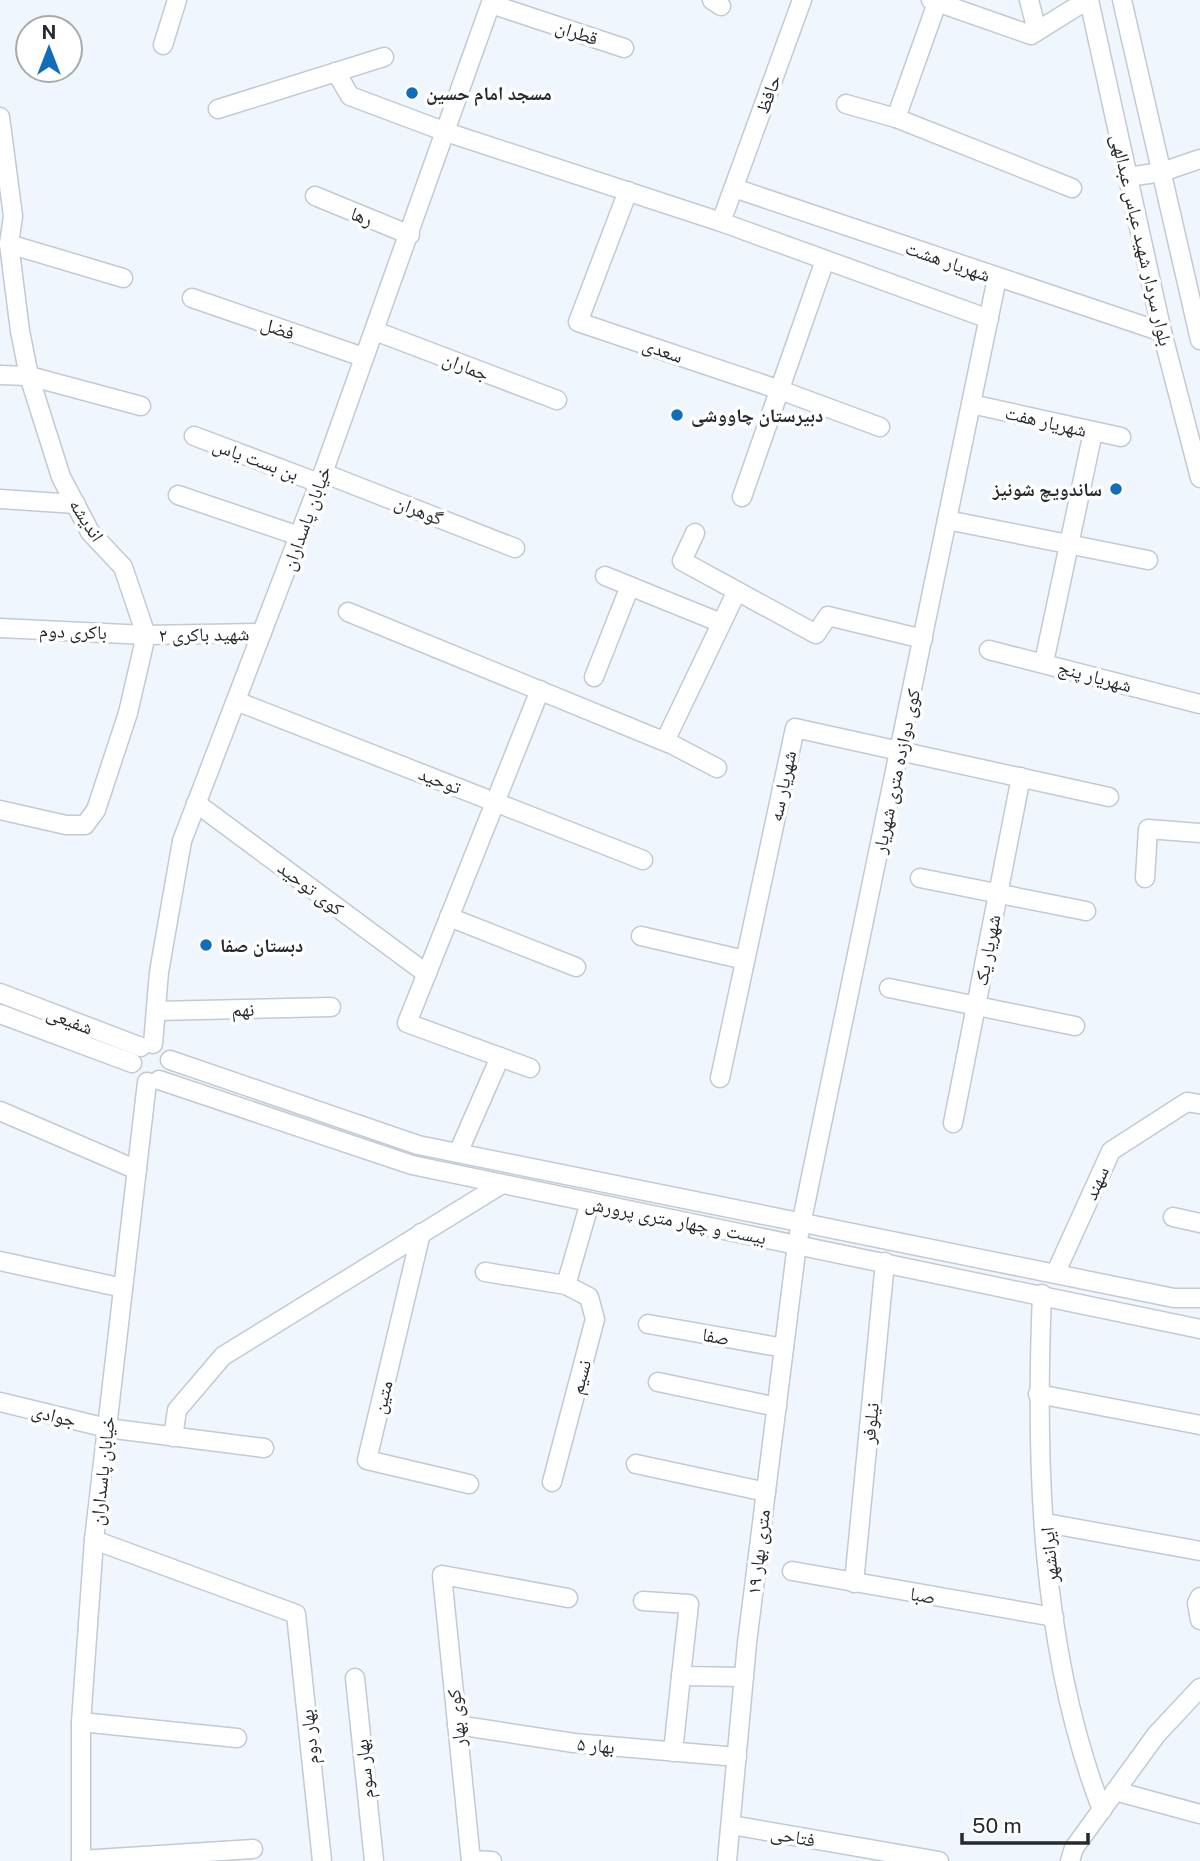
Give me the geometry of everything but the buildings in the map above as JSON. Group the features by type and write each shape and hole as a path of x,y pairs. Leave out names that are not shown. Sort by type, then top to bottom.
{"street":[{"path":"163,45 177,0"},
{"name":"حافظ","path":"721,222 802,0"},
{"path":"1029,0 1037,31"},
{"path":"896,118 935,1 1031,35 1088,0"},
{"name":"بلوار سردار شهید عباس عبدالهی","path":"1088,0 1162,332 1200,478"},
{"name":"بلوار سردار شهید عباس عبدالهی","path":"1122,0 1195,300 1200,340"},
{"name":"قطران","path":"492,2 624,48"},
{"name":"خیابان پاسداران","path":"147,1045 156,1011 159,972 182,841 321,478 492,2"},
{"path":"218,108 384,57"},
{"path":"336,72 350,96 446,132 721,222 989,318"},
{"path":"846,104 896,118 1072,188"},
{"name":"اندیشه","path":"0,117 13,216 9,244 20,331 29,376 61,477 90,532 123,567 146,635"},
{"path":"1128,177 1162,172 1200,159"},
{"name":"شهریار هشت","path":"734,188 1162,332"},
{"name":"سعدی","path":"628,191 578,322 780,390 880,428"},
{"name":"رها","path":"315,196 410,235"},
{"path":"9,244 123,278"},
{"path":"742,497 825,260"},
{"name":"کوی دوازده متری شهریار","path":"797,1244 997,278"},
{"name":"فضل","path":"192,298 363,358"},
{"name":"جماران","path":"375,331 557,400"},
{"path":"0,375 29,376 141,406"},
{"name":"شهریار هفت","path":"971,404 1121,437"},
{"path":"1044,662 1093,432"},
{"name":"بن بست یاس","path":"194,436 321,478"},
{"name":"گوهران","path":"321,478 516,548"},
{"path":"178,495 299,536"},
{"path":"0,499 76,504"},
{"path":"947,520 1149,560"},
{"path":"695,533 682,561 736,593 816,634 828,616 923,639"},
{"path":"605,576 721,623"},
{"path":"594,677 630,586"},
{"path":"665,741 736,593"},
{"path":"348,612 665,741 717,768"},
{"name":"باکری دوم","path":"0,628 146,635"},
{"name":"شهید باکری ۲","path":"146,635 262,633"},
{"path":"0,810 66,825 85,825 96,810 128,713 146,635"},
{"name":"شهریار پنج","path":"989,650 1044,662 1200,705"},
{"path":"530,1068 407,1023 540,690"},
{"name":"توحید","path":"236,701 643,860"},
{"name":"شهریار سه","path":"720,1078 795,727 1110,797"},
{"name":"شهریار یک","path":"953,1123 1021,777"},
{"name":"کوی توحید","path":"196,803 426,974"},
{"path":"1145,878 1149,829 1200,833"},
{"path":"920,878 1086,911"},
{"path":"449,917 576,967"},
{"path":"641,936 745,960"},
{"path":"889,988 1075,1026"},
{"name":"شفیعی","path":"0,993 147,1045"},
{"name":"نهم","path":"156,1011 331,1007"},
{"name":"شفیعی","path":"0,1014 132,1063"},
{"path":"147,1045 164,1049 170,1060 168,1072 153,1081 136,1075 132,1063 147,1045"},
{"path":"458,1153 500,1057"},
{"name":"بیست و چهار متری پرورش","path":"170,1060 418,1145 1174,1298 1200,1298"},
{"name":"خیابان پاسداران","path":"81,1860 81,1723 94,1540 137,1170 153,1081"},
{"name":"بیست و چهار متری پرورش","path":"153,1081 412,1165 1200,1329"},
{"name":"سهند","path":"1056,1272 1111,1150 1187,1102 1200,1104"},
{"path":"0,1111 137,1170"},
{"path":"173,1437 177,1410 223,1356 502,1184"},
{"path":"485,1272 566,1285 590,1202"},
{"path":"1173,1217 1200,1223"},
{"name":"متین","path":"421,1233 367,1460 469,1484"},
{"name":"۱۹ متری بهار","path":"727,1861 744,1677 797,1244"},
{"path":"0,1261 123,1288"},
{"name":"نیلوفر","path":"854,1583 885,1262"},
{"name":"نسیم","path":"552,1482 595,1319 589,1297 566,1285"},
{"name":"ایرانشهر","path":"1042,1294 1038,1394 1054,1617 1059,1658 1080,1754 1102,1810"},
{"name":"صفا","path":"648,1324 784,1348"},
{"path":"658,1382 777,1407"},
{"path":"1038,1394 1200,1425"},
{"name":"جوادی","path":"0,1402 107,1428 264,1448"},
{"path":"636,1464 766,1492"},
{"path":"1046,1523 1200,1551"},
{"name":"بهار دوم","path":"94,1540 296,1614 322,1861"},
{"name":"صبا","path":"792,1571 1054,1617"},
{"name":"کوی بهار","path":"471,1860 442,1575 568,1598"},
{"path":"1200,1597 1197,1603 1200,1620"},
{"path":"643,1601 689,1604 673,1752"},
{"path":"681,1676 744,1677"},
{"name":"بهار سوم","path":"355,1678 373,1861"},
{"path":"1070,1861 1074,1848 1156,1735 1200,1688"},
{"path":"81,1723 237,1738"},
{"name":"بهار ۵","path":"457,1725 574,1744 737,1757"},
{"path":"1115,1791 1200,1814"},
{"name":"فتاحی","path":"731,1825 939,1861"},
{"path":"81,1860 253,1849"},
{"path":"471,1860 492,1861"}],"place":[{"name":"مسجد امام حسین","path":"412,93"},
{"name":"دبیرستان چاووشی","path":"677,415"},
{"name":"ساندویچ شونیز","path":"1116,489"},
{"name":"دبستان صفا","path":"206,945"}]}
